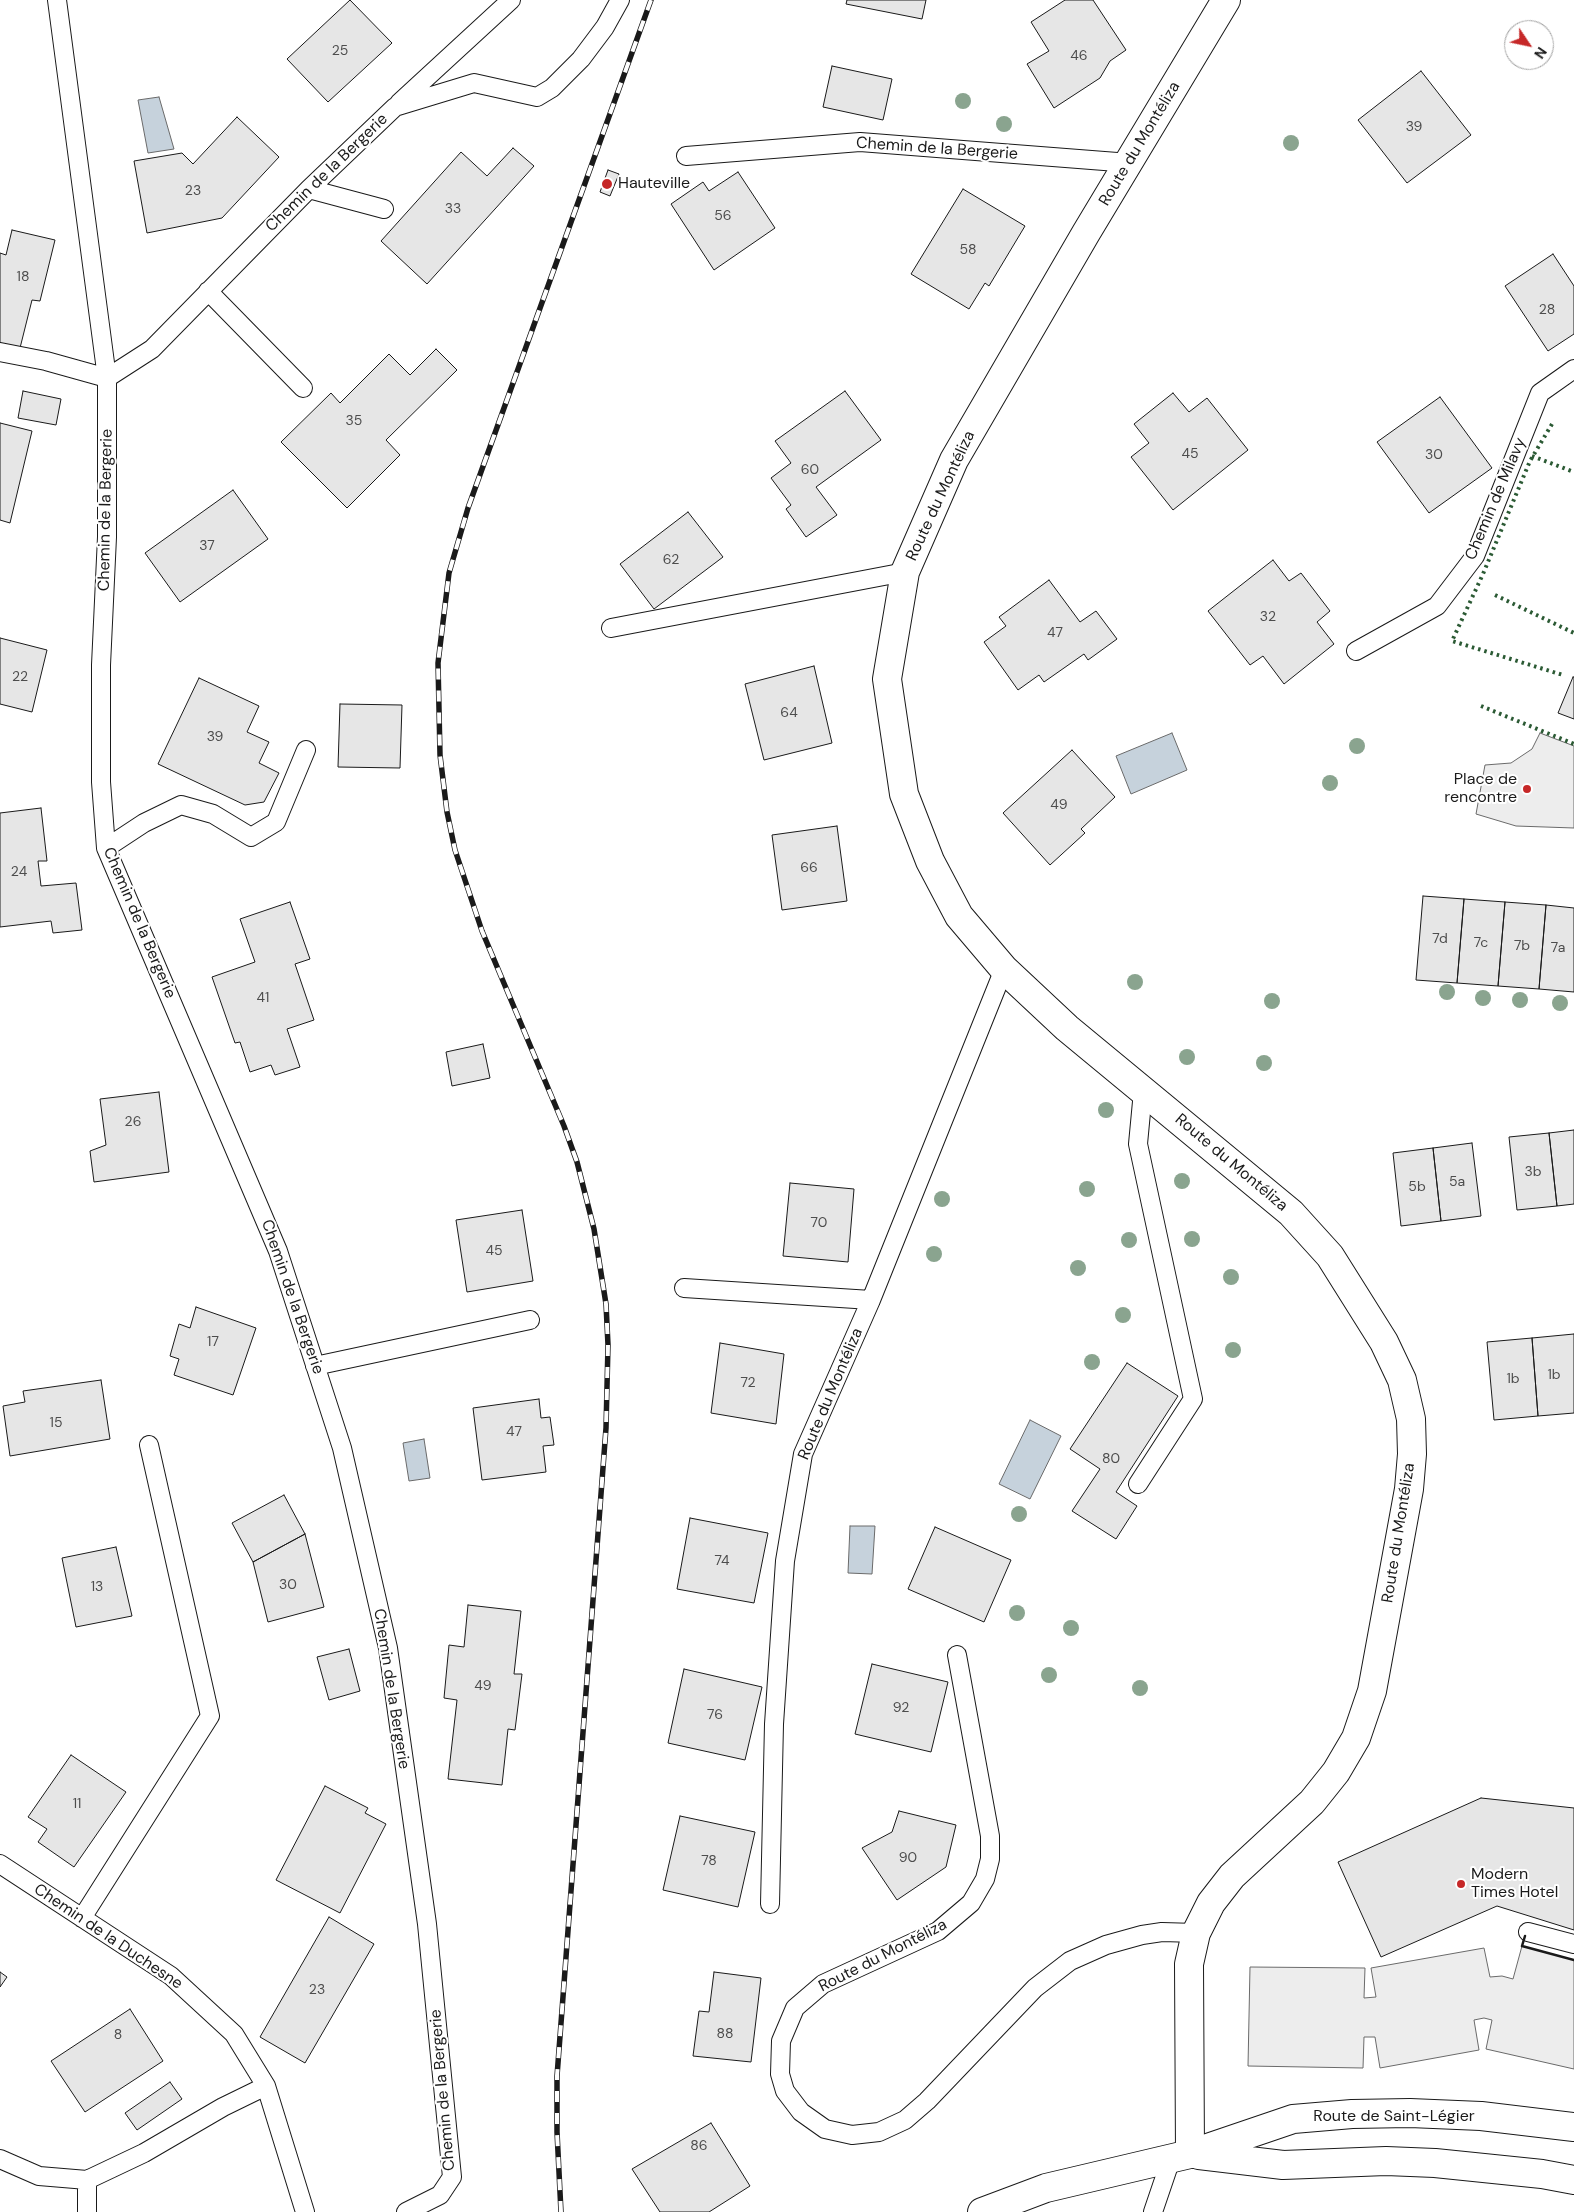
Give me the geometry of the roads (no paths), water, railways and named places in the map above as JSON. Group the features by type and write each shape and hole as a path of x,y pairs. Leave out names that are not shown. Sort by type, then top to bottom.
{"street":[{"name":"Route du Montéliza","path":"1180,2156 1189,1964 1196,1933 1211,1903 1232,1876 1312,1802 1336,1772 1356,1738 1372,1691 1409,1489 1412,1454 1411,1420 1402,1380 1384,1342 1330,1256 1291,1213 1067,1028 1004,969 959,916 930,861 904,794 888,679 905,572 954,460 1226,0"},
{"name":"Route de Saint-Légier","path":"982,2212 1046,2188 1180,2156 1293,2119 1352,2114 1481,2116 1574,2127"},
{"name":"Route de Saint-Légier","path":"1180,2156 1283,2165 1386,2161 1435,2163 1525,2172 1574,2180"}],"lane":[{"name":"Chemin de la Bergerie","path":"57,0 107,378 107,537 100,665 101,782 106,848 278,1251 342,1448 388,1648 427,1924 452,2177 440,2195 406,2212"},
{"path":"395,106 511,0"},
{"name":"Chemin de la Bergerie","path":"107,378 152,349 308,189 395,106 474,83 536,97 552,88 581,59 605,27 620,0"},
{"name":"Chemin de la Bergerie","path":"686,156 860,142 1130,163"},
{"path":"308,189 384,210"},
{"path":"208,291 303,388"},
{"path":"0,352 46,361 107,378"},
{"name":"Chemin de Milavy","path":"1356,651 1437,606 1475,556 1540,393 1574,370"},
{"path":"611,628 905,572"},
{"path":"106,848 144,823 181,805 213,814 251,837 276,822 306,750"},
{"name":"Route du Montéliza","path":"770,1904 774,1724 785,1561 803,1454 871,1300 1004,969"},
{"path":"1138,1484 1193,1399 1138,1144 1143,1091"},
{"path":"684,1288 871,1300"},
{"path":"316,1366 530,1320"},
{"path":"82,1918 210,1716 149,1445"},
{"name":"Route du Montéliza","path":"957,1655 990,1836 990,1859 985,1879 971,1902 938,1931 823,1984 795,2008 781,2041 780,2074 785,2091 801,2112 825,2129 852,2135 879,2132 905,2120 927,2101 1034,1988 1070,1961 1106,1945 1142,1935 1162,1932 1196,1933"},
{"name":"Chemin de la Duchesne","path":"0,1864 178,1983 234,2034 266,2086 305,2212"},
{"path":"1528,1932 1574,1944"},
{"path":"0,2159 39,2176 87,2180 144,2153 222,2107 266,2086"},
{"path":"1153,2212 1180,2156"},
{"path":"87,2180 87,2212"}],"railway":[{"path":"561,2212 557,2132 557,2076 606,1428 608,1345 606,1304 594,1229 577,1162 564,1126 482,931 455,850 447,812 440,755 438,663 449,573 468,508 651,0"}],"place":[{"name":"Hauteville","path":"607,184"},
{"name":"Place de rencontre","path":"1527,789"},
{"name":"Modern Times Hotel","path":"1461,1884"}]}
